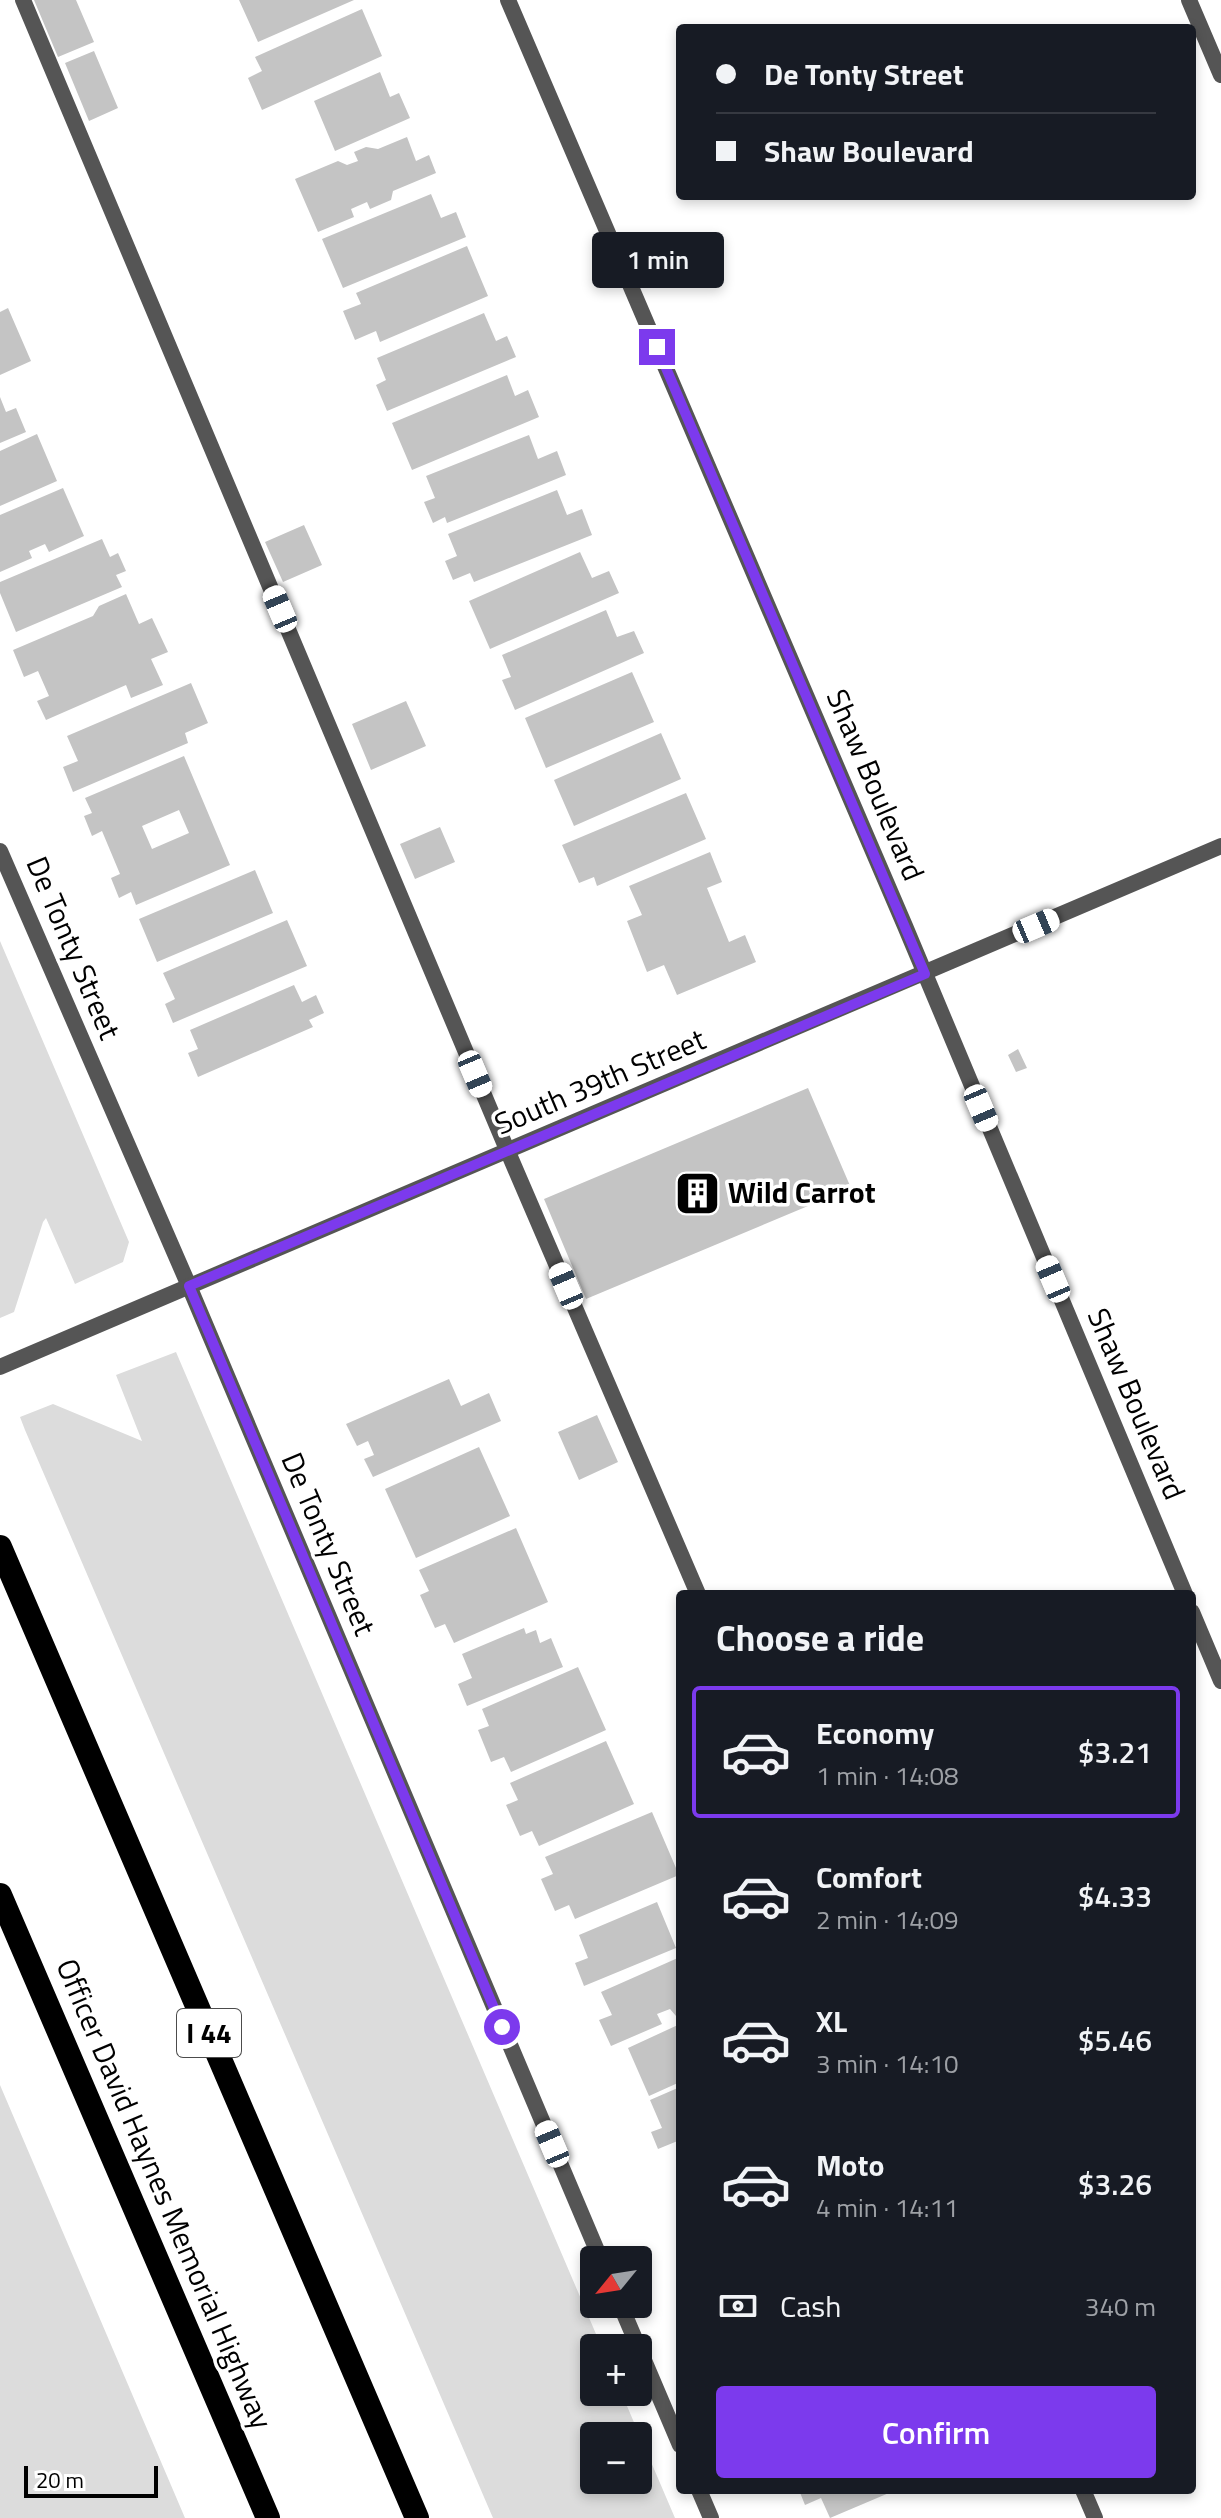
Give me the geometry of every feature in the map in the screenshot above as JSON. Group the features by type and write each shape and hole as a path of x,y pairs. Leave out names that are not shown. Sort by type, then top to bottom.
{"highway":[{"name":"I 44","path":"0,1547 417,2518"},
{"name":"Officer David Haynes Memorial Highway","path":"0,1895 268,2518"}],"street":[{"path":"23,0 508,1152 696,1590"},
{"name":"Shaw Boulevard","path":"508,0 925,974 1183,1590"},
{"path":"1189,0 1221,75"},
{"name":"South 39th Street","path":"0,1367 1221,846"},
{"name":"De Tonty Street","path":"0,851 189,1286 595,2246"},
{"path":"1196,1622 1221,1681"},
{"path":"626,2318 676,2436"},
{"path":"701,2494 711,2518"},
{"path":"1085,2494 1095,2518"}],"shaded area":[{"path":"0,941 129,1242 123,1262 75,1284 46,1218 14,1312 0,1318"},
{"path":"176,1352 580,2297 580,2318 589,2318 596,2334 580,2334 580,2406 627,2406 634,2422 580,2422 580,2494 652,2494 652,2464 675,2518 493,2518 20,1417 53,1404 142,1441 116,1375"},
{"path":"0,2085 185,2518 0,2518"}],"building":[{"path":"34,0 76,0 94,42 58,57"},
{"path":"239,0 354,0 258,42"},
{"path":"362,9 382,56 262,110 248,78 262,71 255,57"},
{"path":"94,51 118,108 89,121 65,63"},
{"path":"380,72 390,97 399,93 410,118 335,151 314,101"},
{"path":"407,137 416,161 429,155 436,173 393,191 391,200 370,209 367,202 351,209 354,217 318,232 295,179 338,161 347,165 358,161 354,152 366,147 378,149"},
{"path":"431,194 441,218 456,212 466,237 343,288 322,239"},
{"path":"467,246 488,296 380,342 376,331 355,340 343,311 361,304 356,293"},
{"path":"8,308 31,361 0,375 0,312"},
{"path":"484,313 496,341 507,336 516,357 387,411 376,385 386,380 377,358"},
{"path":"507,375 515,396 528,390 539,417 412,470 392,423"},
{"path":"0,397 6,412 16,408 26,432 0,443"},
{"path":"37,434 57,481 0,506 0,451"},
{"path":"529,435 538,459 557,451 566,475 447,523 445,517 433,523 424,502 435,498 426,476"},
{"path":"63,488 84,536 49,552 45,544 29,551 32,558 0,572 0,515"},
{"path":"557,490 567,515 582,509 592,535 474,582 470,573 453,580 445,561 457,556 448,534"},
{"path":"304,525 322,565 283,582 265,542"},
{"path":"102,539 110,557 118,553 126,571 116,575 122,587 16,632 0,593 0,582"},
{"path":"580,552 592,578 609,571 619,593 490,649 469,601"},
{"path":"126,594 139,624 152,618 168,652 151,659 163,685 131,698 126,685 46,720 37,701 49,696 38,671 24,677 13,650 93,616 99,606"},
{"path":"606,610 617,637 634,631 644,653 515,710 502,680 511,677 502,655"},
{"path":"632,672 654,722 546,768 525,718"},
{"path":"191,683 208,723 185,733 188,743 73,792 63,767 78,761 67,736"},
{"path":"406,701 426,746 371,770 352,724"},
{"path":"661,733 681,779 574,826 554,780"},
{"path":"184,756 230,865 136,905 131,892 119,898 111,878 120,874 102,831 92,836 84,816 92,813 85,798","holes":["179,810 189,833 152,849 142,826"]},
{"path":"686,793 706,839 597,886 594,877 579,883 562,845"},
{"path":"440,827 455,862 415,879 400,844"},
{"path":"710,852 722,882 707,888 729,942 745,935 756,962 677,995 664,965 647,972 627,921 642,915 629,886"},
{"path":"255,870 273,913 157,962 139,919"},
{"path":"287,920 307,966 173,1023 165,1004 175,999 163,973"},
{"path":"294,985 302,1002 316,995 324,1013 309,1020 313,1027 198,1077 188,1053 198,1049 190,1030"},
{"path":"1018,1049 1027,1068 1016,1072 1008,1055"},
{"name":"Wild Carrot","path":"808,1088 851,1188 586,1299 544,1199"},
{"path":"449,1379 461,1406 489,1393 501,1421 373,1477 364,1459 374,1455 368,1441 357,1446 346,1424"},
{"path":"597,1415 618,1462 579,1480 558,1432"},
{"path":"479,1447 510,1516 416,1558 385,1489"},
{"path":"516,1528 548,1602 454,1643 445,1624 435,1628 420,1595 429,1591 419,1570"},
{"path":"524,1628 526,1634 536,1630 540,1643 551,1638 563,1667 467,1706 458,1684 472,1678 462,1654"},
{"path":"578,1667 606,1730 511,1772 504,1757 491,1762 478,1730 489,1726 482,1709"},
{"path":"606,1741 634,1804 539,1846 532,1831 520,1836 506,1805 518,1800 510,1783"},
{"path":"652,1812 676,1868 676,1876 575,1919 569,1905 555,1911 541,1879 553,1874 545,1857"},
{"path":"657,1902 676,1948 584,1986 575,1963 588,1958 579,1935"},
{"path":"676,1959 676,2016 670,2009 657,2014 662,2024 611,2046 599,2020 612,2015 601,1992"},
{"path":"676,2026 676,2084 649,2096 628,2048"},
{"path":"676,2089 676,2142 658,2149 651,2132 662,2128 650,2100"},
{"path":"801,2494 887,2494 830,2518 821,2498 805,2505"}],"place":[{"name":"Wild Carrot","path":"697,1193"}],"route":[{"path":"502,2027 189,1286 925,974 657,347"}]}
